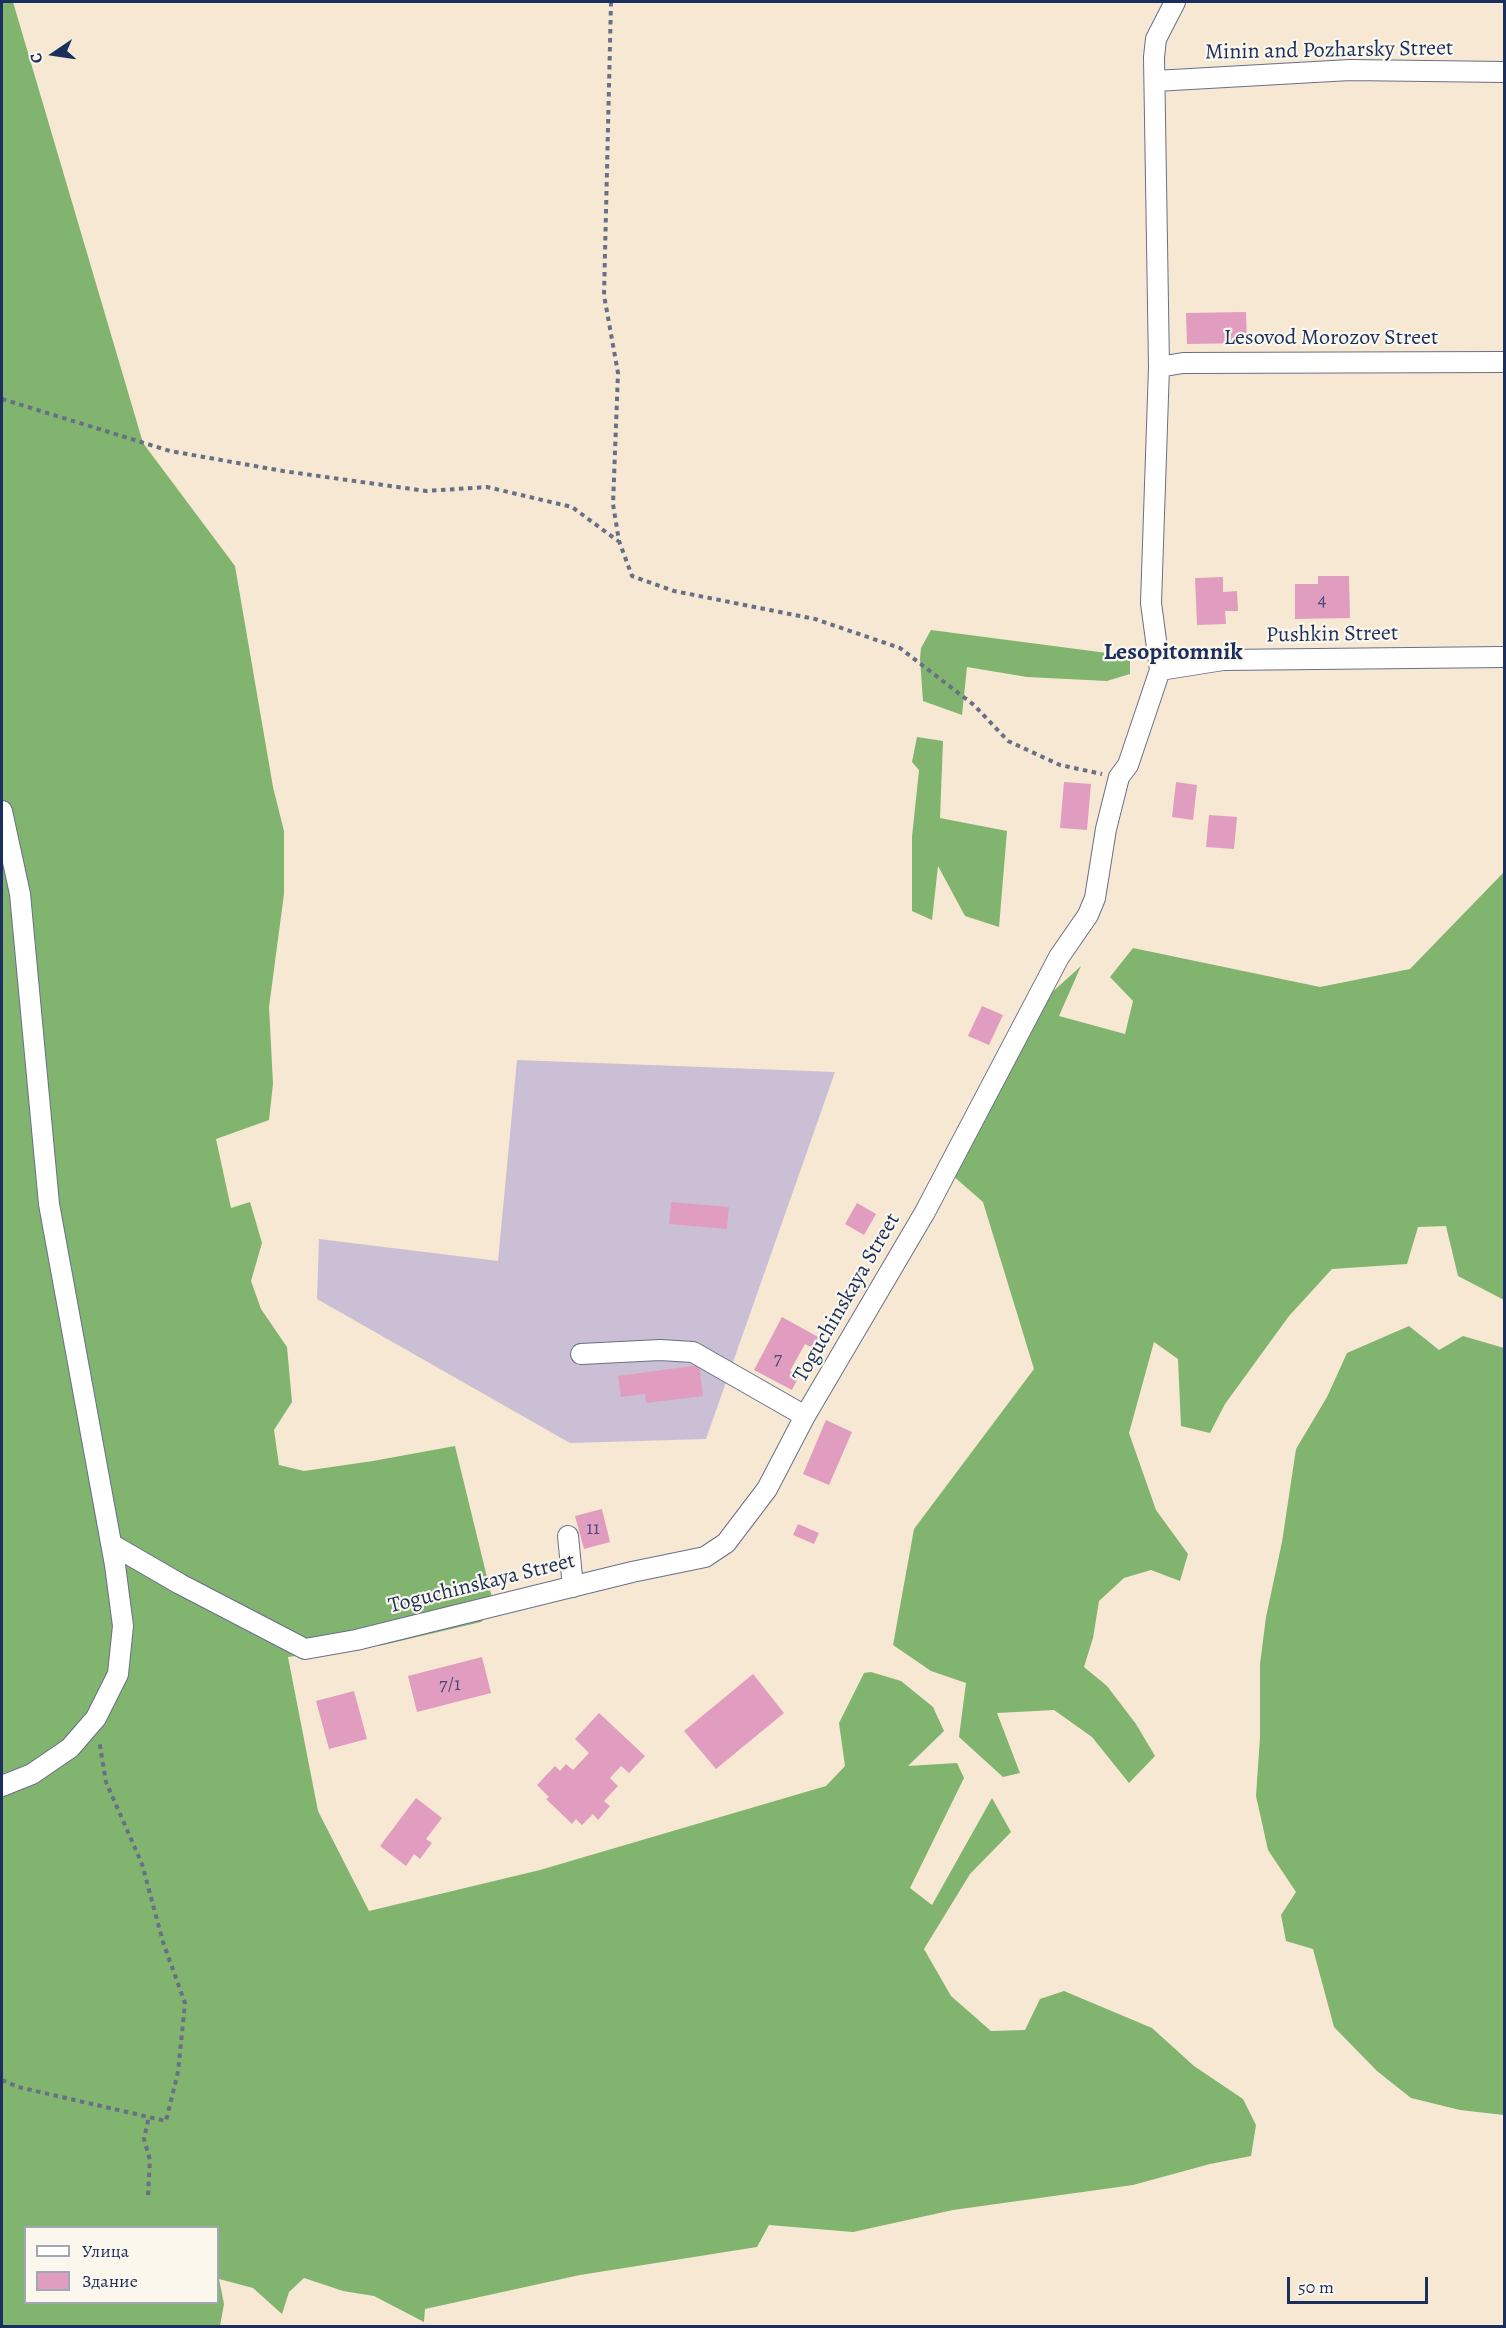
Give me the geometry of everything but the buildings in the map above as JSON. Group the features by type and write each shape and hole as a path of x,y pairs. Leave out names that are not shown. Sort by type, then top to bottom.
{"street":[{"path":"1160,670 1151,603 1159,367 1154,57 1156,39 1175,2"},
{"name":"Minin and Pozharsky Street","path":"1155,81 1350,70 1504,72"},
{"name":"Lesovod Morozov Street","path":"1159,367 1183,363 1504,363"},
{"name":"Pushkin Street","path":"1160,670 1223,660 1504,657"},
{"name":"Toguchinskaya Street","path":"111,1544 180,1584 305,1649 356,1640 705,1557 726,1543 766,1489 805,1416 925,1212 1059,957 1088,915 1095,898 1106,829 1119,777 1128,765 1160,670"},
{"path":"2,811 20,894 49,1203 111,1544 123,1626 118,1674 96,1718 70,1748 32,1774 2,1786"},
{"path":"581,1354 660,1350 693,1352 805,1416"},
{"path":"568,1536 573,1587"}],"path":[{"path":"611,2 604,296 618,373 613,504 619,541 632,576 674,591 815,619 900,648 974,705 1008,741 1060,765 1119,777"},
{"path":"2,399 170,452 283,471 426,490 486,487 572,507 619,541"},
{"path":"2,2080 18,2087 166,2121 178,2072 185,2003 163,1942 142,1864 106,1782 96,1718"},
{"path":"147,2195 150,2160 144,2139 149,2116"}],"shaded area":[{"path":"517,1060 835,1072 706,1439 570,1443 317,1299 319,1239 498,1261"}],"green space":[{"path":"2,2 13,2 143,443 235,566 273,787 284,831 284,894 269,1007 273,1084 269,1120 216,1139 231,1208 250,1202 262,1243 251,1281 261,1309 287,1347 292,1402 274,1430 279,1465 304,1471 455,1446 495,1610 481,1622 383,1645 288,1657 318,1811 369,1911 540,1870 826,1786 845,1766 839,1723 864,1673 871,1672 901,1681 933,1707 944,1731 908,1766 957,1763 964,1778 910,1888 932,1905 992,1798 1011,1832 970,1874 924,1949 951,1996 991,2031 1025,2030 1040,1999 1064,1991 1152,2028 1194,2066 1243,2099 1256,2125 1251,2156 1210,2164 1133,2185 953,2210 853,2232 769,2225 757,2247 580,2275 425,2309 424,2322 374,2296 343,2291 304,2278 289,2292 282,2314 253,2288 219,2279 224,2304 220,2326 2,2326"},
{"path":"931,630 1130,656 1130,674 1107,681 1027,677 967,667 962,715 923,701 921,648"},
{"path":"917,737 943,741 940,818 1007,831 999,927 965,916 938,866 932,920 912,911 912,837 919,770 912,762"},
{"path":"1504,872 1504,1300 1458,1276 1446,1226 1418,1227 1407,1264 1332,1269 1289,1316 1225,1404 1210,1433 1181,1426 1178,1359 1154,1342 1129,1433 1156,1510 1188,1554 1180,1581 1151,1570 1124,1578 1099,1601 1093,1638 1084,1667 1107,1686 1136,1724 1155,1756 1129,1783 1092,1737 1054,1710 997,1713 1020,1773 1003,1777 959,1737 966,1683 931,1671 893,1645 914,1529 1034,1369 983,1202 952,1175 1049,995 1081,966 1059,1016 1125,1034 1133,1001 1110,977 1133,948 1320,987 1410,969"},
{"path":"1409,1326 1439,1350 1463,1336 1504,1348 1504,2115 1460,2110 1411,2098 1377,2071 1334,2027 1313,1949 1286,1941 1281,1915 1296,1892 1268,1850 1256,1796 1260,1737 1260,1664 1266,1617 1282,1542 1296,1449 1327,1397 1347,1353"}],"district":[{"name":"Lesopitomnik","path":"1173,653"}]}
